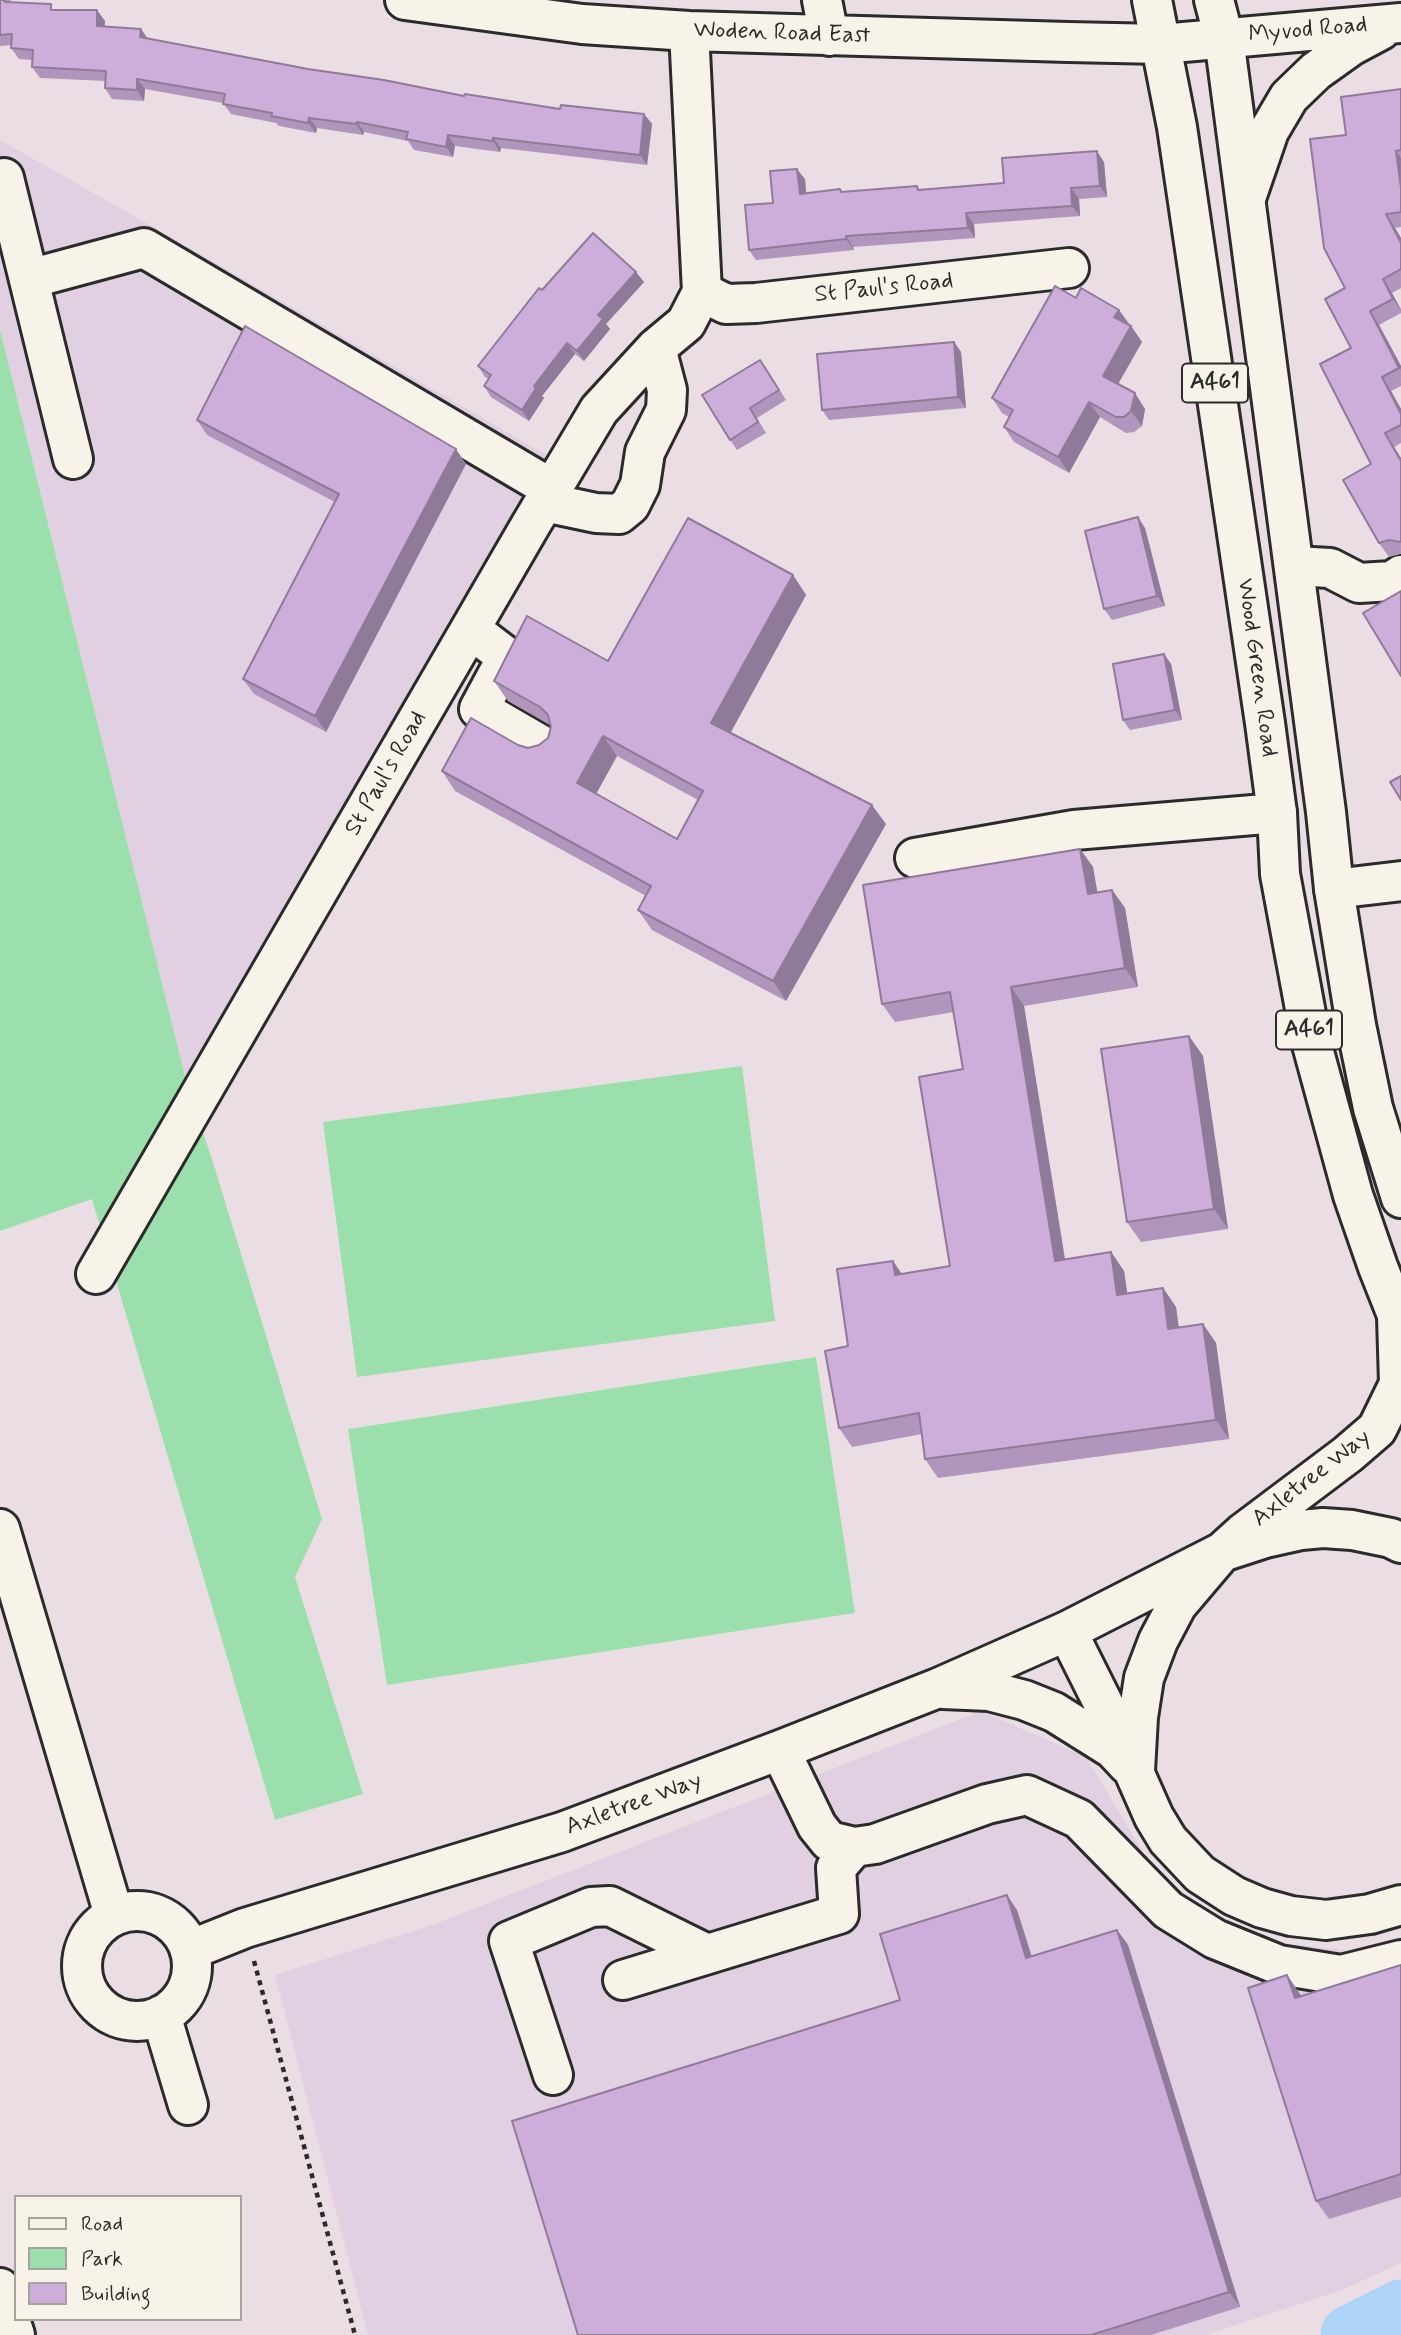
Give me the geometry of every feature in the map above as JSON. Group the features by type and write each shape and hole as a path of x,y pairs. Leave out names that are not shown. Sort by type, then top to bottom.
{"main road":[{"name":"Woden Road East","path":"405,0 582,24 690,31 825,18 1160,44 1224,38"},
{"name":"Wood Green Road","path":"1152,0 1177,127 1277,813 1280,874 1311,1041 1353,1195 1399,1321"},
{"name":"Wood Green Road","path":"1214,0 1224,38 1246,198 1334,889 1356,1025 1373,1108 1397,1180"},
{"name":"Myvod Road","path":"1224,38 1397,24"},
{"name":"Myvod Road","path":"1246,198 1269,131 1289,97 1316,71 1351,46 1397,24"},
{"path":"690,31 702,292"},
{"path":"4,178 73,459"},
{"path":"29,279 144,248 548,495 596,513 619,514 630,505 640,485 645,452 666,410 667,390 656,348"},
{"name":"St Paul's Road","path":"96,1275 599,410 656,348 686,323 702,292 726,303 756,303 1069,268"},
{"path":"1294,566 1330,568 1359,583 1392,581 1401,575"},
{"path":"470,633 507,657 479,709 543,746"},
{"path":"915,858 1073,830 1277,813"},
{"path":"1334,889 1401,881"},
{"name":"Axletree Way","path":"1135,1771 1138,1717 1144,1678 1158,1641 1177,1605 1222,1552 1377,1429 1399,1384 1399,1321"},
{"name":"Axletree Way","path":"190,1950 245,1928 562,1832 780,1750 938,1688 1068,1631 1222,1552 1277,1535 1323,1528 1352,1530 1391,1538 1401,1543"},
{"path":"0,1529 114,1915"},
{"name":"Axletree Way","path":"1068,1631 1154,1817 1168,1840 1199,1874 1234,1896 1291,1916 1326,1920 1370,1914 1401,1905"},
{"path":"938,1688 989,1691 1024,1700 1054,1712 1113,1749 1135,1771"},
{"path":"780,1750 817,1826 829,1841 853,1847 875,1844 987,1804 1027,1796 1079,1819 1168,1910 1215,1939 1279,1965 1341,1975 1401,1960"},
{"path":"623,1980 839,1914 836,1868 853,1847"},
{"path":"553,2075 509,1941 591,1907 610,1906 708,1954"},
{"path":"132,1910 151,1912 168,1920 181,1933 190,1950 192,1969 187,1987 176,2004 161,2015 145,2020 127,2020 110,2014 97,2004 86,1989 82,1973 82,1955 88,1939 99,1925 114,1915 132,1910"},
{"path":"161,2015 188,2105"},
{"path":"0,2288 15,2335"}],"path":[{"path":"245,1928 355,2335"}],"shaded area":[{"path":"0,140 550,457 189,1092 0,330"},
{"path":"981,1711 1086,1757 1158,1877 1245,1939 1354,1951 1401,1937 1401,2263 1342,2290 1205,2335 368,2335 275,1975 432,1925"}],"green space":[{"path":"0,330 189,1092 322,1519 295,1577 363,1794 275,1820 92,1199 0,1231"},
{"path":"742,1066 775,1321 357,1377 323,1122"},
{"path":"816,1357 855,1613 387,1685 348,1429"}],"building":[{"path":"0,0 51,4 51,10 97,10 97,26 141,29 140,37 308,69 384,80 464,96 465,94 560,109 561,105 644,114 640,155 448,135 446,147 406,139 408,132 357,122 309,118 308,123 271,116 272,113 223,104 225,94 137,79 137,90 105,88 106,71 32,67 33,50 11,48 12,34 0,35"},
{"path":"1401,89 1401,150 1396,151 1401,212 1386,214 1401,243 1401,269 1383,279 1393,299 1370,311 1399,368 1382,377 1401,414 1401,425 1385,433 1401,461 1401,542 1389,540 1379,543 1343,480 1371,464 1320,364 1351,348 1325,299 1345,288 1324,248 1310,139 1346,135 1341,97"},
{"path":"1097,151 1100,186 1071,188 1072,206 966,213 968,228 846,236 846,239 749,250 745,205 773,203 770,171 797,169 800,194 840,189 841,192 917,186 918,190 1004,183 1002,158"},
{"path":"593,233 636,272 598,315 603,319 577,351 567,343 534,386 536,388 522,410 484,386 491,375 478,366 539,288 542,290"},
{"path":"1055,286 1076,298 1081,288 1119,310 1114,317 1131,326 1103,376 1135,393 1131,411 1124,417 1116,417 1089,402 1058,457 1004,427 1013,410 992,398"},
{"path":"245,326 456,449 315,716 243,679 339,494 197,420"},
{"path":"954,342 958,397 822,410 817,354"},
{"path":"760,360 779,390 750,408 758,422 730,440 702,395"},
{"path":"1138,517 1157,596 1104,609 1085,531"},
{"path":"688,518 793,575 711,723 872,805 773,981 638,910 651,886 442,771 471,718 528,748 539,745 548,738 551,727 548,715 540,707 494,681 527,616 608,661","holes":["603,736 703,791 677,839 577,783"]},
{"path":"1401,591 1401,676 1363,613"},
{"path":"1164,654 1175,710 1123,720 1113,664"},
{"path":"1401,776 1401,800 1390,782"},
{"path":"1080,849 1088,894 1112,890 1125,968 1011,987 1055,1261 1111,1252 1117,1295 1163,1288 1168,1329 1203,1324 1216,1420 925,1459 919,1413 839,1428 825,1351 848,1346 837,1269 893,1261 895,1275 950,1266 919,1077 963,1069 950,992 882,1004 863,885"},
{"path":"1189,1036 1214,1209 1127,1222 1101,1049"},
{"path":"1007,1895 1026,1958 1117,1930 1229,2292 1091,2335 578,2335 512,2121 900,2000 880,1934"},
{"path":"1401,1965 1401,2174 1316,2201 1248,1988 1287,1975 1295,1998"}],"waterway":[{"path":"1351,2335 1401,2310"}]}
